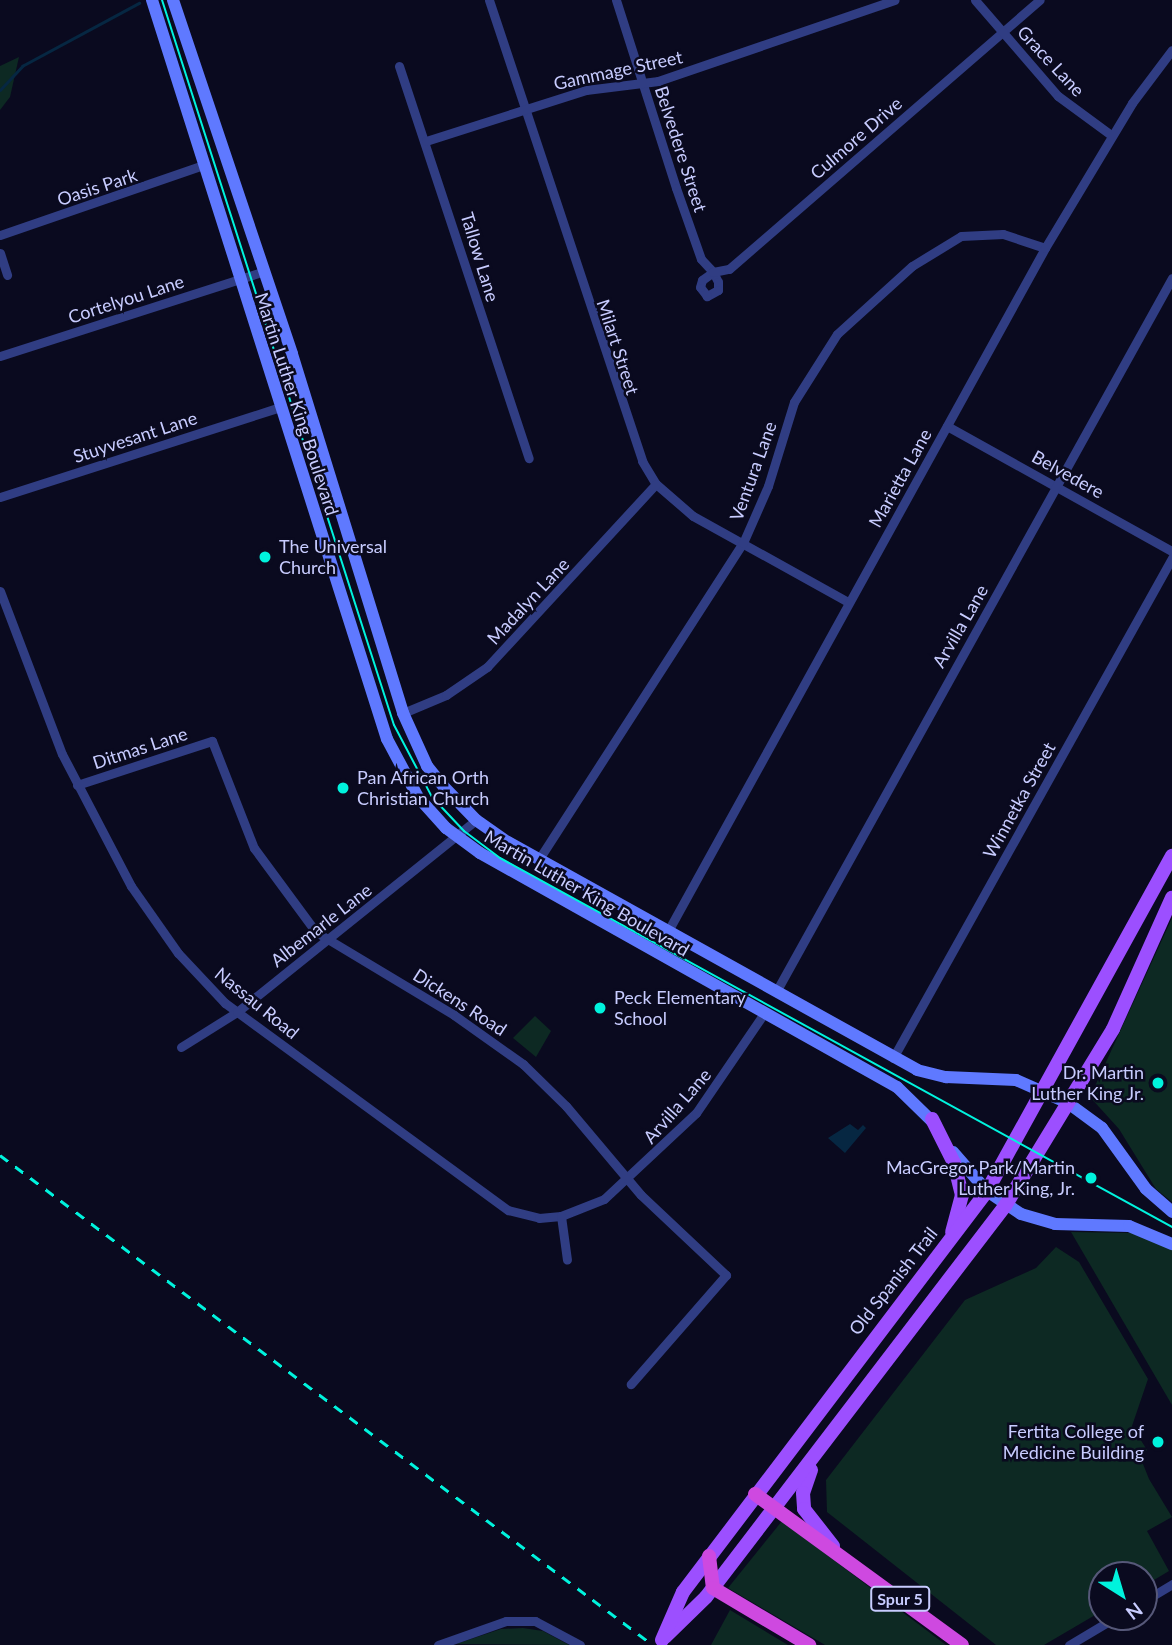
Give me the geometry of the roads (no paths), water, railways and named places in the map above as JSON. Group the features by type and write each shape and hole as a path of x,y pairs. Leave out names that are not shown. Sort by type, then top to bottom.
{"highway":[{"name":"Spur 5","path":"755,1494 962,1645"},
{"path":"709,1556 713,1588 810,1645"}],"main road":[{"name":"Martin Luther King Boulevard","path":"152,0 393,756 418,797 457,838 503,868 897,1087 932,1119 956,1158 986,1191 1005,1206 1055,1224 1129,1226 1172,1244"},
{"name":"Martin Luther King Boulevard","path":"173,0 261,272 292,354 403,713 427,766 476,820 892,1058 939,1076 1004,1078 1045,1091 1068,1103 1102,1128 1146,1189 1172,1212"},
{"name":"Old Spanish Trail","path":"660,1643 683,1592 986,1191 1045,1091 1172,856"},
{"name":"Old Spanish Trail","path":"660,1643 713,1588 775,1510 1005,1206 1113,1028 1172,898"},
{"path":"932,1119 954,1163 962,1195 950,1241"},
{"path":"836,1430 806,1480 803,1501 812,1524 839,1553"}],"street":[{"name":"Milart Street","path":"489,0 633,440 656,484 693,516 848,602"},
{"name":"Belvedere Street","path":"616,0 701,259 713,272"},
{"name":"Gammage Street","path":"426,141 586,90 643,83 730,59 895,0"},
{"name":"Grace Lane","path":"975,0 1058,96 1111,135"},
{"name":"Culmore Drive","path":"713,272 729,269 1040,0"},
{"name":"Marietta Lane","path":"668,930 1045,248 1111,135 1172,50"},
{"name":"Tallow Lane","path":"399,66 529,458"},
{"name":"Oasis Park","path":"0,235 203,165"},
{"name":"Ventura Lane","path":"540,859 743,543 768,486 794,402 819,357 858,311 936,248 961,236 1003,234 1045,248"},
{"path":"0,253 7,275"},
{"name":"Cortelyou Lane","path":"0,356 261,272"},
{"path":"707,296 718,290 713,272"},
{"name":"Arvilla Lane","path":"777,990 1172,278"},
{"name":"Stuyvesant Lane","path":"0,497 280,407"},
{"name":"Belvedere","path":"947,426 1172,551"},
{"name":"Madalyn Lane","path":"403,713 446,695 487,667 656,484"},
{"name":"Winnetka Street","path":"892,1058 1172,558"},
{"name":"Nassau Road","path":"0,591 5,624 77,785 131,886 163,933 207,985 237,1012 493,1201 521,1214 561,1216 587,1209 628,1181"},
{"name":"Ditmas Lane","path":"77,785 212,741"},
{"name":"Dickens Road","path":"212,741 254,848 296,910 327,940 454,1015 523,1064 566,1105 628,1181 726,1275 631,1384"},
{"name":"Albemarle Lane","path":"181,1047 237,1012 457,838 476,820"},
{"name":"Arvilla Lane","path":"628,1181 696,1113 765,1012"},
{"path":"561,1216 566,1260"},
{"path":"440,1645 506,1621 535,1621 580,1645"},
{"path":"1069,1645 1092,1631"}],"water":[{"path":"850,1124 858,1130 863,1125 866,1128 845,1153 828,1138"}],"waterway":[{"path":"0,90 22,66 139,3"}],"tram line":[{"path":"162,0 394,725 432,797 464,831 500,858 1172,1227"}],"railway":[{"path":"0,1155 653,1645"}],"place":[{"name":"The Universal Church","path":"265,557"},
{"name":"Pan African Orth Christian Church","path":"343,788"},
{"name":"Peck Elementary School","path":"600,1008"},
{"name":"Dr. Martin Luther King Jr.","path":"1158,1083"},
{"name":"MacGregor Park/Martin Luther King, Jr.","path":"1091,1178"},
{"name":"Fertita College of Medicine Building","path":"1158,1442"}]}
